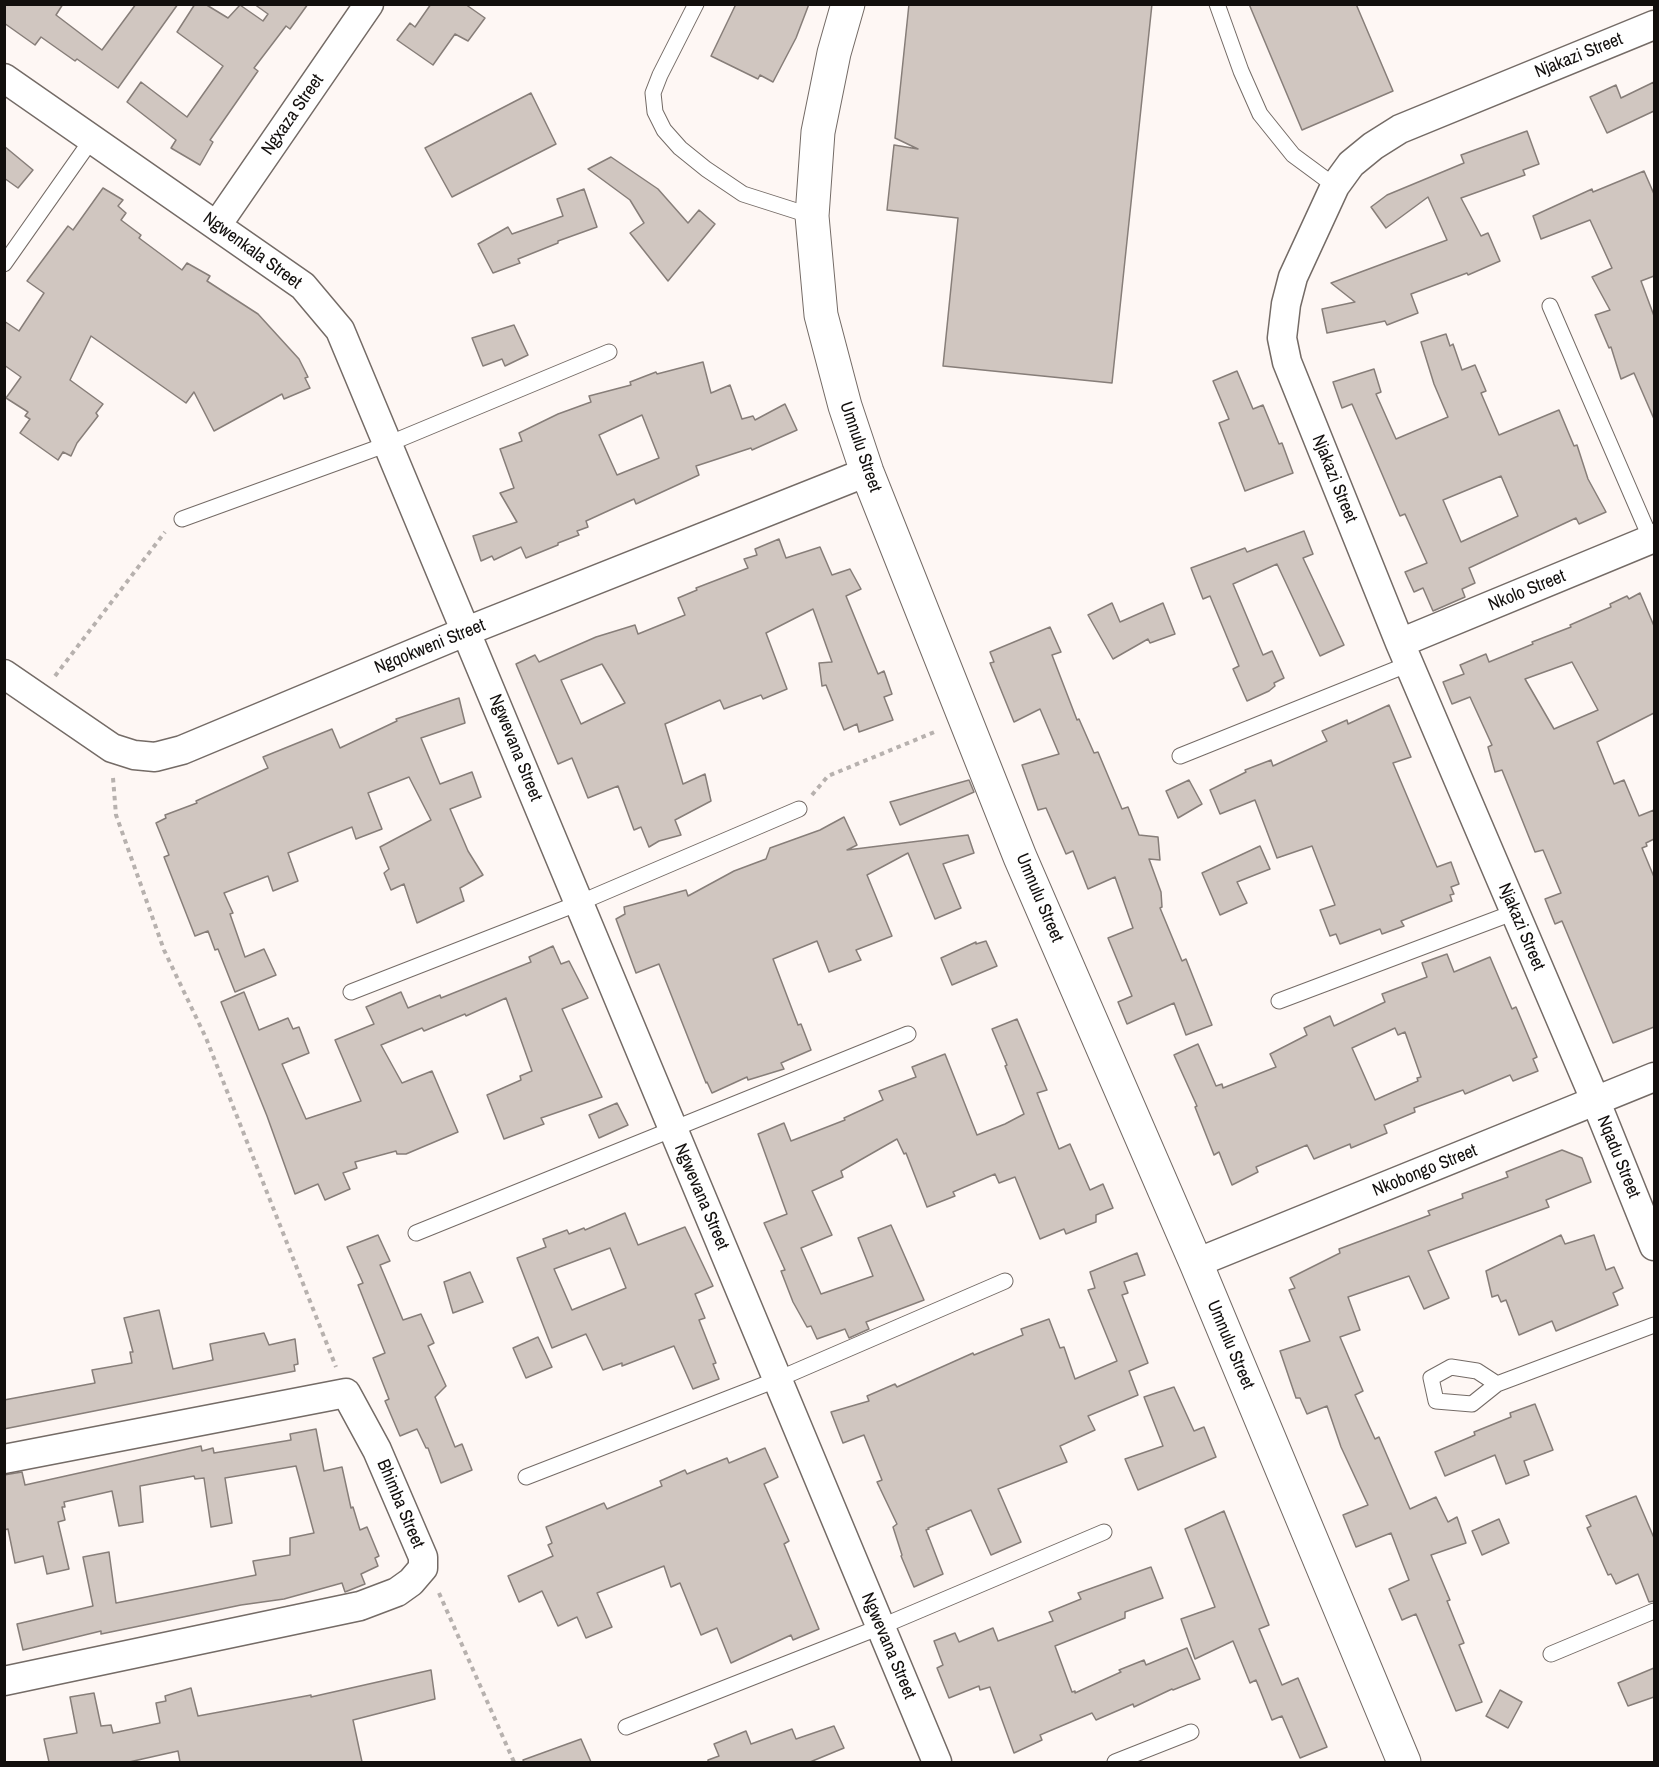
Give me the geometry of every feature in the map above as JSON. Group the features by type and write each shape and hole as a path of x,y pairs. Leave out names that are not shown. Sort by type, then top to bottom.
{"street":[{"name":"Ngxaza Street","path":"217,225 369,4"},
{"name":"Umnulu Street","path":"848,4 834,53 818,132 812,216 821,315 844,406 867,472 1020,857 1196,1263 1404,1762"},
{"name":"Njakazi Street","path":"1596,1102 1405,654 1287,362 1282,338 1286,304 1293,277 1335,186 1351,164 1373,146 1400,129 1654,26"},
{"name":"Ngwenkala Street","path":"4,78 303,286 339,330 467,631"},
{"name":"Ngqokweni Street","path":"4,674 112,748 134,755 155,757 182,750 467,631 867,472"},
{"name":"Nkolo Street","path":"1405,654 1654,542"},
{"name":"Ngwevana Street","path":"467,631 776,1380 937,1762"},
{"name":"Nkobongo Street","path":"1196,1263 1654,1077"},
{"name":"Nqadu Street","path":"1596,1102 1654,1246"},
{"path":"4,1459 346,1393"},
{"name":"Bhimba Street","path":"4,1682 370,1603 397,1592 411,1582 423,1568 423,1557 377,1450 346,1393"}],"lane":[{"path":"696,4 653,93 655,112 664,130 680,148 743,194 812,216"},
{"path":"1217,4 1241,71 1260,114 1293,155 1335,186"},
{"path":"4,264 92,138"},
{"path":"1550,306 1654,542"},
{"path":"182,519 388,444 609,352"},
{"path":"1180,756 1405,654"},
{"path":"351,992 579,903 799,809"},
{"path":"1279,1001 1515,912"},
{"path":"416,1233 908,1034"},
{"path":"526,1477 776,1380 1005,1281"},
{"path":"1497,1384 1654,1325"},
{"path":"626,1727 880,1627 1104,1532"},
{"path":"1551,1654 1654,1611"},
{"path":"1115,1762 1191,1732"}],"path":[{"path":"39,698 161,535 182,519"},
{"path":"799,809 828,776 941,730"},
{"path":"112,748 116,815 164,950 206,1038 346,1393"},
{"path":"423,1557 514,1762"}],"building":[{"path":"4,4 63,4 56,15 102,50 136,4 178,4 118,88 41,37 35,45 4,23"},
{"path":"195,4 205,4 228,18 240,5 263,21 268,14 254,4 308,4 290,29 286,26 254,68 258,71 210,140 213,142 200,165 171,148 176,140 127,102 141,82 187,117 223,66 177,32"},
{"path":"431,4 465,4 485,18 468,41 455,34 433,65 397,40 410,23 415,27"},
{"path":"736,4 809,4 796,38 773,82 760,75 758,79 711,56"},
{"path":"909,4 1152,4 1112,383 943,366 958,218 887,210 894,145 918,149 895,138"},
{"path":"1249,4 1356,4 1393,91 1302,130"},
{"path":"1654,82 1654,111 1607,133 1590,97 1616,85 1621,98"},
{"path":"531,93 556,144 452,197 425,148"},
{"path":"1527,131 1539,164 1523,170 1525,175 1461,198 1481,236 1488,233 1500,261 1468,275 1467,273 1411,294 1418,313 1387,325 1385,321 1327,333 1322,309 1355,302 1331,283 1447,240 1428,197 1386,228 1371,207 1387,195 1464,163 1461,155"},
{"path":"4,146 33,170 18,188 4,178"},
{"path":"611,157 658,189 688,223 699,210 715,224 668,281 630,233 644,223 630,200 588,169"},
{"path":"1644,171 1654,194 1654,276 1641,281 1654,316 1654,419 1634,373 1621,379 1611,347 1609,348 1595,315 1610,310 1592,277 1612,268 1590,220 1541,239 1533,216 1592,189 1593,192"},
{"path":"103,188 123,200 118,206 126,213 121,220 141,235 139,238 182,270 187,263 210,276 207,281 258,314 299,359 308,377 305,378 310,388 284,399 282,394 214,431 194,392 186,403 91,336 70,380 103,404 96,413 98,416 77,443 71,456 63,452 58,460 20,433 30,419 25,416 28,412 6,398 21,377 4,365 4,321 19,331 44,293 27,281 68,226 73,230"},
{"path":"584,189 597,227 558,241 558,243 518,259 520,263 493,273 478,244 508,227 512,234 563,216 557,199"},
{"path":"514,325 528,355 505,366 502,359 483,366 472,338"},
{"path":"1446,334 1450,346 1453,344 1462,370 1475,365 1486,391 1481,393 1499,435 1559,410 1574,446 1577,445 1588,479 1606,512 1579,524 1576,518 1469,568 1475,583 1462,589 1465,597 1433,611 1423,588 1414,592 1405,572 1427,563 1405,514 1400,516 1352,404 1342,408 1333,382 1374,369 1381,392 1376,394 1396,439 1448,417 1434,384 1421,342","holes":["1501,476 1518,516 1461,542 1443,500"]},
{"path":"703,362 711,393 730,385 742,419 753,416 755,420 785,404 797,430 752,450 751,448 696,466 699,475 636,504 634,499 586,521 588,527 577,531 579,535 558,543 558,545 526,558 521,547 494,560 492,556 481,561 473,536 517,522 500,493 514,488 500,449 522,441 519,433 558,414 591,402 589,396 631,385 630,382 656,372 657,374","holes":["642,415 659,458 617,475 599,435"]},
{"path":"1237,371 1253,409 1263,405 1279,444 1282,443 1293,473 1245,491 1219,423 1229,419 1213,381"},
{"path":"1304,531 1313,554 1303,558 1344,645 1320,656 1277,564 1233,584 1263,655 1272,651 1284,678 1274,683 1275,686 1269,691 1247,701 1233,669 1239,666 1210,596 1203,599 1191,568 1245,548 1247,552"},
{"path":"779,539 786,558 820,547 832,575 850,569 861,589 846,596 878,674 884,671 892,694 884,697 893,720 859,732 857,724 844,730 826,685 822,686 819,663 832,662 813,609 766,633 787,689 763,699 761,695 724,709 720,700 665,724 683,784 705,774 711,801 675,820 681,835 659,841 649,847 641,827 634,830 618,786 588,798 572,758 558,764 516,664 535,655 539,662 596,637 635,625 638,634 685,615 678,598 697,590 696,588 748,568 744,559 757,555 755,549","holes":["602,664 625,703 581,724 561,680"]},
{"path":"1640,593 1654,626 1654,713 1597,742 1614,784 1624,780 1639,816 1654,810 1654,839 1642,848 1654,877 1654,1027 1613,1043 1562,921 1555,924 1545,899 1561,893 1543,850 1535,852 1502,770 1495,772 1488,747 1492,745 1470,697 1452,704 1443,682 1464,674 1460,665 1486,654 1489,662 1571,627 1570,625 1611,607 1610,604 1627,596 1629,599","holes":["1572,662 1598,710 1554,729 1525,679"]},
{"path":"1112,603 1120,622 1163,603 1175,634 1150,643 1148,639 1113,659 1088,615"},
{"path":"1050,627 1061,652 1052,655 1077,720 1079,719 1094,753 1098,752 1122,809 1128,807 1139,835 1158,837 1160,860 1149,859 1161,892 1162,907 1160,908 1182,961 1186,959 1212,1025 1186,1035 1174,1003 1127,1024 1118,1002 1132,996 1108,938 1133,928 1115,877 1088,889 1073,851 1066,854 1046,808 1038,810 1022,765 1059,754 1040,709 1014,722 990,663 994,662 990,652"},
{"path":"459,698 465,723 421,738 440,784 472,772 481,797 450,809 468,851 483,875 460,888 464,901 417,923 404,884 391,890 384,873 389,869 380,847 431,820 409,777 368,793 382,829 356,839 352,827 288,853 298,881 273,891 268,876 224,893 233,913 230,914 245,957 264,949 276,975 235,992 218,949 215,950 208,931 195,936 164,857 169,855 156,823 166,818 165,815 197,803 196,801 268,768 263,757 332,729 340,748 397,721 396,719"},
{"path":"1389,705 1411,757 1393,763 1437,867 1451,862 1459,884 1451,887 1454,894 1450,895 1452,901 1401,921 1404,926 1382,934 1380,929 1340,944 1336,934 1330,936 1320,910 1335,905 1312,846 1277,858 1255,800 1220,814 1210,790 1246,772 1245,770 1271,760 1273,766 1327,741 1322,731 1347,720 1348,724"},
{"path":"969,780 974,792 900,825 890,802"},
{"path":"1189,780 1202,804 1178,818 1166,791"},
{"path":"844,817 857,845 847,850 968,835 974,853 943,864 961,908 935,919 908,853 867,875 892,936 856,950 861,960 829,972 817,941 773,959 798,1025 801,1024 811,1050 781,1063 784,1069 748,1080 747,1077 712,1093 659,964 636,973 616,919 625,914 624,907 686,890 688,896 734,871 766,859 770,848 820,830"},
{"path":"1260,846 1270,869 1237,882 1247,903 1220,915 1202,873"},
{"path":"986,941 997,966 952,985 941,958 976,942 976,944"},
{"path":"553,946 561,964 569,961 588,998 562,1009 602,1097 541,1118 544,1124 504,1139 487,1095 521,1080 520,1076 532,1071 506,998 466,1016 465,1014 424,1031 422,1028 381,1045 402,1083 432,1071 458,1132 406,1154 397,1154 396,1151 355,1162 357,1168 343,1173 350,1189 325,1200 318,1184 295,1194 267,1116 221,1002 244,992 259,1030 288,1018 293,1029 299,1027 309,1053 282,1064 306,1119 361,1101 335,1040 374,1024 366,1007 401,992 408,1008 440,995 441,998 531,962 529,957"},
{"path":"1447,954 1454,972 1490,957 1512,1009 1516,1007 1537,1057 1533,1059 1538,1071 1513,1081 1510,1075 1465,1094 1463,1090 1414,1108 1415,1112 1384,1125 1387,1133 1351,1148 1350,1144 1314,1159 1307,1145 1256,1167 1258,1172 1232,1185 1219,1152 1214,1155 1195,1107 1197,1106 1174,1055 1198,1044 1216,1086 1222,1084 1223,1088 1276,1067 1270,1054 1307,1035 1304,1028 1330,1016 1334,1026 1385,1002 1382,994 1427,977 1422,963","holes":["1395,1028 1398,1035 1405,1032 1421,1077 1417,1078 1418,1081 1375,1100 1352,1048"]},
{"path":"1017,1019 1047,1090 1037,1093 1059,1149 1070,1144 1090,1190 1103,1184 1113,1208 1096,1215 1096,1222 1066,1234 1064,1229 1040,1239 1015,1177 999,1183 995,1174 953,1192 955,1196 927,1207 906,1153 904,1154 897,1139 841,1171 843,1177 812,1191 832,1235 801,1248 821,1294 873,1276 858,1238 891,1225 924,1300 866,1322 869,1329 849,1338 845,1329 817,1339 811,1326 807,1327 793,1302 781,1271 785,1270 764,1223 787,1214 758,1134 784,1123 791,1141 845,1120 844,1118 883,1100 879,1091 916,1077 912,1067 945,1054 977,1135 1005,1124 1024,1114 992,1029"},
{"path":"617,1103 628,1125 599,1138 589,1115"},
{"path":"1562,1150 1582,1158 1591,1182 1546,1200 1549,1207 1428,1251 1449,1298 1424,1309 1409,1276 1348,1297 1360,1330 1340,1337 1363,1391 1355,1395 1375,1439 1379,1437 1410,1509 1436,1497 1448,1522 1457,1517 1466,1543 1431,1555 1450,1600 1447,1601 1464,1643 1459,1645 1482,1702 1456,1711 1416,1614 1402,1620 1389,1589 1409,1580 1391,1533 1356,1547 1343,1515 1368,1505 1341,1447 1327,1406 1307,1414 1300,1398 1296,1398 1280,1351 1310,1341 1289,1290 1295,1288 1290,1278 1340,1253 1339,1249 1430,1215 1428,1211 1463,1198 1462,1194 1508,1177 1506,1172"},
{"path":"625,1213 638,1245 685,1227 713,1286 695,1294 705,1318 699,1320 716,1363 713,1364 719,1379 693,1389 674,1346 622,1366 622,1363 603,1370 586,1334 552,1348 517,1258 546,1247 543,1239 567,1230 569,1234 584,1228 585,1230","holes":["610,1248 626,1288 572,1310 554,1269"]},
{"path":"378,1235 390,1261 380,1265 403,1320 421,1314 434,1343 428,1346 446,1386 435,1397 455,1447 462,1444 472,1470 441,1483 428,1448 417,1429 400,1436 385,1401 389,1399 373,1358 385,1353 358,1285 363,1283 347,1247"},
{"path":"1561,1235 1565,1244 1594,1235 1606,1270 1614,1267 1623,1288 1613,1293 1618,1305 1556,1331 1552,1321 1519,1335 1506,1300 1501,1302 1498,1295 1492,1297 1486,1271"},
{"path":"1137,1253 1145,1275 1124,1282 1128,1293 1122,1295 1148,1363 1129,1371 1138,1395 1088,1416 1095,1430 1060,1446 1067,1462 998,1489 1021,1542 991,1555 971,1510 928,1528 926,1530 943,1574 914,1587 901,1556 893,1527 897,1524 877,1482 882,1480 864,1435 843,1443 831,1412 869,1401 867,1396 895,1384 897,1387 973,1353 974,1355 1023,1335 1021,1329 1049,1319 1060,1348 1064,1347 1075,1379 1117,1361 1088,1290 1095,1288 1090,1272"},
{"path":"470,1272 483,1302 453,1313 444,1282"},
{"path":"159,1310 173,1369 213,1360 210,1344 264,1333 269,1345 295,1339 298,1364 294,1365 295,1371 4,1429 4,1400 95,1383 92,1370 132,1363 130,1352 133,1352 124,1318"},
{"path":"538,1337 552,1367 526,1378 513,1348"},
{"path":"1174,1387 1194,1431 1204,1427 1216,1457 1138,1490 1125,1459 1163,1446 1144,1397"},
{"path":"1535,1404 1553,1450 1524,1461 1529,1475 1506,1484 1495,1455 1445,1476 1435,1452 1475,1435 1474,1432 1511,1417 1510,1413"},
{"path":"316,1429 324,1471 342,1467 351,1508 353,1507 360,1530 367,1527 379,1556 375,1558 378,1566 361,1574 365,1584 345,1592 342,1583 284,1599 241,1605 101,1634 101,1631 23,1650 17,1624 93,1606 83,1557 109,1552 116,1603 256,1575 253,1561 290,1555 290,1538 314,1533 296,1466 225,1478 232,1523 211,1527 204,1478 195,1479 194,1476 140,1486 143,1522 119,1526 112,1491 64,1502 65,1507 62,1507 65,1520 58,1522 69,1569 47,1574 43,1556 15,1563 8,1529 4,1530 4,1475 22,1472 25,1485 201,1446 202,1451 213,1448 214,1453 291,1440 290,1434"},
{"path":"765,1448 778,1477 764,1484 789,1541 784,1544 819,1629 793,1640 791,1635 731,1663 717,1628 701,1635 680,1583 671,1587 664,1566 597,1593 612,1627 586,1638 577,1617 558,1626 542,1591 519,1602 508,1576 553,1556 548,1545 552,1543 546,1527 604,1503 607,1509 662,1486 660,1481 685,1470 687,1474 727,1458 729,1463"},
{"path":"1636,1496 1654,1538 1654,1601 1649,1602 1638,1574 1616,1584 1611,1574 1608,1575 1587,1528 1591,1526 1586,1516"},
{"path":"1224,1511 1269,1625 1259,1629 1282,1685 1298,1678 1327,1747 1300,1758 1282,1716 1272,1720 1256,1680 1250,1683 1233,1641 1195,1659 1181,1619 1215,1607 1185,1529"},
{"path":"1499,1519 1509,1543 1482,1555 1472,1531"},
{"path":"1151,1567 1163,1598 1125,1612 1125,1618 1055,1646 1072,1692 1075,1691 1075,1693 1144,1660 1146,1665 1187,1648 1200,1679 1134,1707 1133,1704 1096,1720 1092,1713 1040,1735 1042,1740 1014,1753 990,1687 980,1690 979,1686 949,1698 937,1668 943,1665 934,1641 955,1633 959,1642 993,1628 998,1641 1053,1621 1049,1612 1081,1599 1078,1593"},
{"path":"1654,1668 1654,1697 1628,1706 1618,1683"},
{"path":"431,1670 435,1699 353,1720 362,1762 180,1762 178,1751 129,1762 49,1762 44,1739 77,1733 70,1697 94,1693 101,1726 111,1725 113,1733 160,1723 156,1703 166,1701 165,1696 191,1688 198,1716 311,1695 311,1697"},
{"path":"1500,1690 1522,1702 1508,1728 1486,1716"},
{"path":"834,1726 844,1748 810,1762 708,1762 719,1756 714,1744 746,1731 751,1744 792,1729 796,1739"},
{"path":"581,1739 591,1762 524,1762 523,1760"}]}
